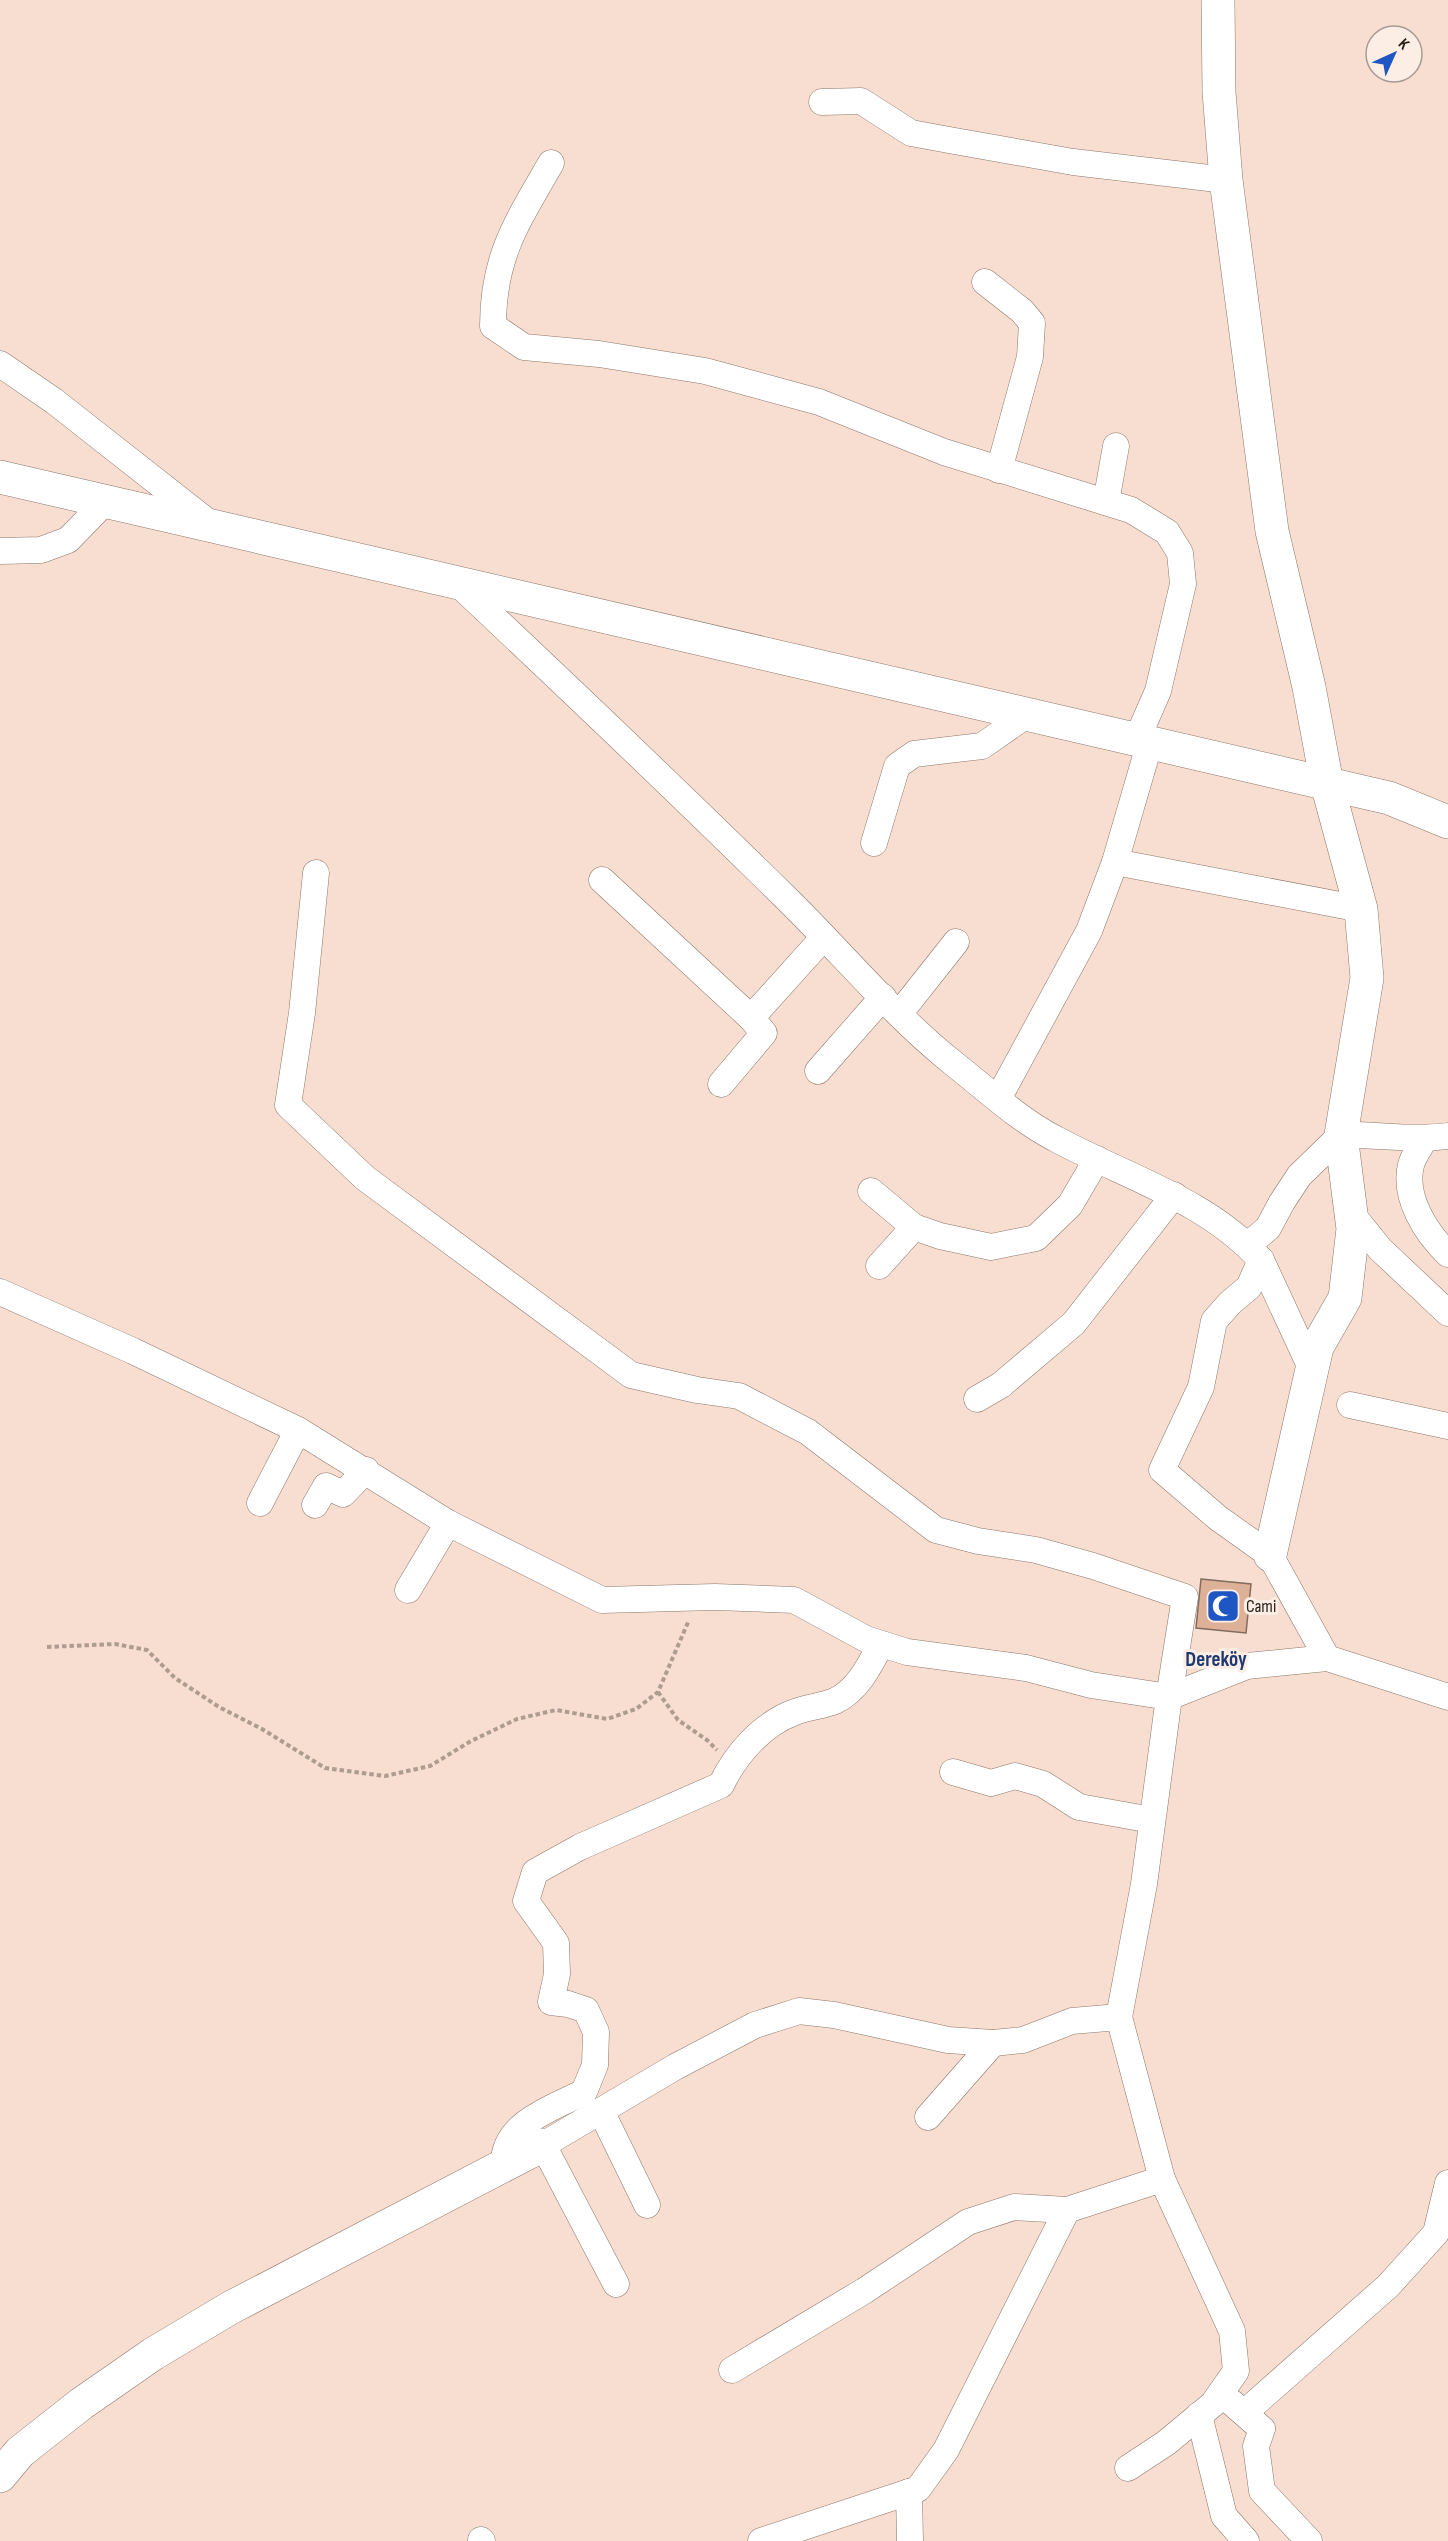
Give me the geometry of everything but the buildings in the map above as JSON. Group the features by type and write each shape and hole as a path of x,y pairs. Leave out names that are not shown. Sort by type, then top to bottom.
{"street":[{"path":"1218,0 1219,92 1226,180 1272,531 1309,687 1328,784 1361,909 1367,978 1341,1135 1353,1229 1345,1298 1317,1347 1270,1555"},
{"path":"822,102 861,101 911,133 1073,162 1226,180"},
{"path":"551,163 510,233 497,275 493,301 493,326 524,347 599,354 705,371 819,402 944,452 1131,510 1167,532 1180,553 1183,584 1115,862 1089,931 998,1099"},
{"path":"985,282 1022,311 1032,323 1030,357 999,470"},
{"path":"0,364 54,401 213,526"},
{"path":"1106,502 1116,446"},
{"path":"0,477 1389,798 1448,822"},
{"path":"0,551 41,550 68,540 106,501"},
{"path":"456,582 628,743 927,1042 998,1099 1054,1138 1186,1201 1255,1253 1312,1370"},
{"path":"874,843 897,766 914,754 982,746 1028,714"},
{"path":"1115,862 1361,909"},
{"path":"316,873 302,1013 288,1105 365,1178 631,1375 697,1390 739,1396 808,1432 936,1530 978,1541 1036,1550 1185,1598 1144,1884 1119,2017 1162,2179 1232,2331 1236,2372 1199,2415 1166,2443 1128,2469"},
{"path":"602,879 751,1018 764,1033 721,1084"},
{"path":"751,1018 824,937"},
{"path":"818,1071 891,1006 956,942"},
{"path":"1327,1658 1270,1555 1218,1518 1162,1470 1201,1387 1214,1321 1249,1287 1255,1253 1282,1202 1299,1176 1341,1135 1436,1138"},
{"path":"1436,1138 1411,1165 1411,1196 1422,1221 1437,1243 1448,1254"},
{"path":"871,1191 914,1227 940,1236 991,1247 1036,1238 1070,1205 1097,1159"},
{"path":"976,1399 1001,1385 1074,1323 1174,1195"},
{"path":"1351,1213 1380,1248 1448,1313"},
{"path":"879,1266 914,1227"},
{"path":"0,1292 133,1351 298,1430 366,1470 448,1523 602,1599 794,1600 866,1639 907,1652 1026,1668 1091,1685 1169,1697 1247,1666 1327,1658 1448,1697"},
{"path":"1350,1405 1448,1426"},
{"path":"260,1503 298,1430"},
{"path":"315,1505 326,1486 343,1494 366,1470"},
{"path":"408,1590 448,1523"},
{"path":"504,2164 504,2152 515,2130 584,2092 595,2065 596,2032 586,2010 568,2004 551,2002 557,1974 556,1943 526,1901 536,1872 580,1847 721,1785 731,1765 764,1728 794,1712 836,1700 864,1676 881,1644"},
{"path":"953,1773 990,1783 1015,1776 1043,1784 1079,1807 1152,1820"},
{"path":"0,2476 20,2452 63,2417 163,2348 230,2308 543,2145 675,2067 755,2025 799,2011 834,2015 948,2040 993,2043 1023,2040 1072,2021 1119,2017"},
{"path":"928,2117 993,2043"},
{"path":"601,2111 647,2205"},
{"path":"543,2145 616,2284"},
{"path":"732,2370 864,2291 968,2222 1014,2207 1067,2210 1162,2179"},
{"path":"1244,2414 1388,2286 1436,2233 1448,2183"},
{"path":"761,2541 918,2489 946,2450 1067,2210"},
{"path":"1220,2393 1262,2429 1256,2446 1262,2491 1309,2541"},
{"path":"1199,2415 1224,2516 1246,2541"},
{"path":"909,2492 910,2541"}],"path":[{"path":"47,1647 115,1644 147,1650 175,1678 325,1768 385,1776 430,1766 471,1741 517,1719 556,1710 607,1719 636,1709 658,1692 698,1598"},
{"path":"658,1692 678,1720 707,1740 731,1765"}],"place":[{"name":"Cami","path":"1223,1606"}],"district":[{"name":"Dereköy","path":"1216,1659"}]}
